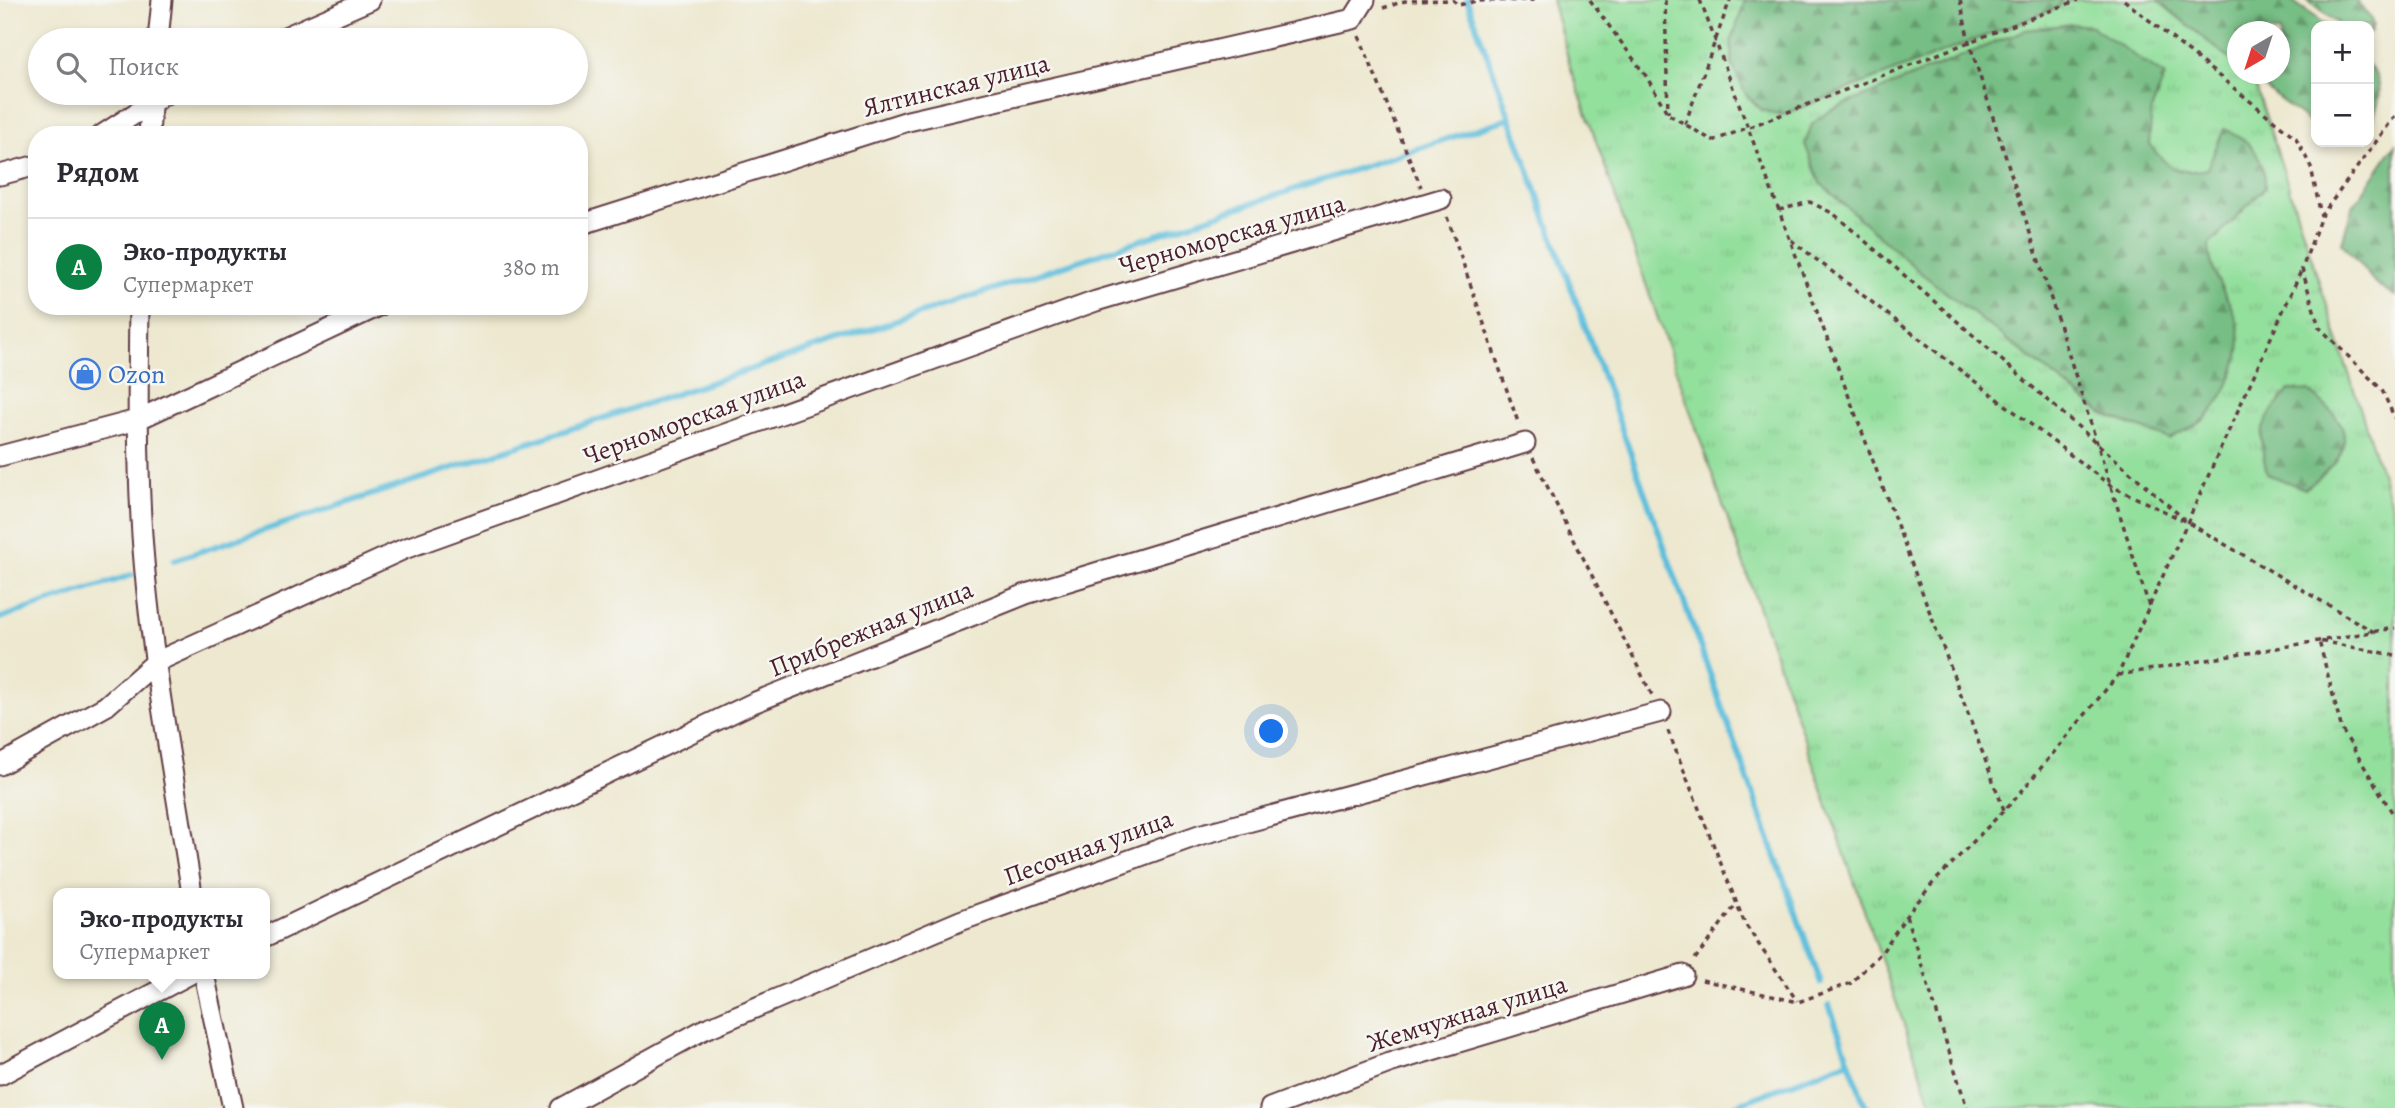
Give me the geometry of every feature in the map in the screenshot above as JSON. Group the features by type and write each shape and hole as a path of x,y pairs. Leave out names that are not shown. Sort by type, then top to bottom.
{"street":[{"path":"159,28 162,0"},
{"path":"306,28 370,0"},
{"path":"1353,19 1365,0"},
{"name":"Ялтинская улица","path":"588,222 908,121 1353,19"},
{"path":"114,126 143,105"},
{"path":"151,126 155,105"},
{"path":"0,175 28,168"},
{"name":"Черноморская улица","path":"0,765 106,706 156,662 430,540 1096,301 1434,201"},
{"path":"139,315 137,420 142,537 156,662 191,888"},
{"path":"0,456 137,420 360,315"},
{"name":"Прибрежная улица","path":"270,935 753,703 1026,594 1525,443"},
{"name":"Песочная улица","path":"561,1108 703,1030 973,916 1199,835 1661,712"},
{"name":"Жемчужная улица","path":"1269,1108 1389,1063 1683,975"},
{"path":"0,1074 180,979"},
{"path":"205,979 233,1108"}],"path":[{"path":"1538,0 1476,1 1459,5 1453,1 1405,1 1353,19 1434,201 1525,443 1661,712 1745,924 1798,1002"},
{"path":"1590,0 1646,76 1668,114 1713,141 2078,0"},
{"path":"1665,0 1668,114"},
{"path":"1700,0 2004,810"},
{"path":"1685,124 1730,0"},
{"path":"1960,0 1969,42 2149,607"},
{"path":"2124,0 2296,138 2311,167 2321,216"},
{"path":"1737,903 1683,975 1798,1002 1851,983 1882,952 1933,883 2004,810 2118,675 2302,269 2321,216 2395,116"},
{"path":"1779,210 1810,202 1834,214 2187,522"},
{"path":"1790,240 2111,486 2187,522 2374,632"},
{"path":"2302,269 2319,327 2382,390 2395,419"},
{"path":"2118,675 2395,628"},
{"path":"2319,641 2395,655"},
{"path":"2319,641 2342,730 2395,817"},
{"path":"1906,916 1967,1108"}],"green space":[{"path":"1552,0 2163,0 2227,50 2227,84 2255,84 2395,516 2395,1108 1933,1108 1571,69"},
{"path":"1745,0 2062,0 2059,7 1782,115 1762,110 1746,95 1732,64 1731,43"},
{"path":"2157,0 2291,0 2320,21 2311,21 2311,124 2261,84 2290,84 2290,21 2227,21 2227,57"},
{"path":"2307,0 2355,0 2369,14 2372,21 2334,21"},
{"path":"2071,24 2091,26 2165,76 2152,108 2149,144 2168,164 2180,170 2207,169 2224,129 2249,144 2263,168 2265,188 2209,245 2212,266 2237,321 2239,346 2234,372 2222,397 2207,417 2169,439 2103,414 1922,274 1820,183 1805,144 1812,124 1829,111 2025,30"},
{"path":"2374,72 2380,94 2374,115"},
{"path":"2395,145 2395,296 2376,284 2342,243 2352,208"},
{"path":"2289,390 2309,391 2334,415 2344,434 2344,444 2336,461 2305,489 2267,474 2262,446 2263,428"}],"waterway":[{"path":"1467,0 1510,118"},
{"path":"174,560 1510,118 1821,983"},
{"path":"0,618 132,575"},
{"path":"1829,1005 1849,1061"},
{"path":"1728,1108 1849,1061 1866,1108"}],"place":[{"name":"Ozon","path":"85,374"},
{"name":"Эко-продукты","path":"162,1060"}]}
